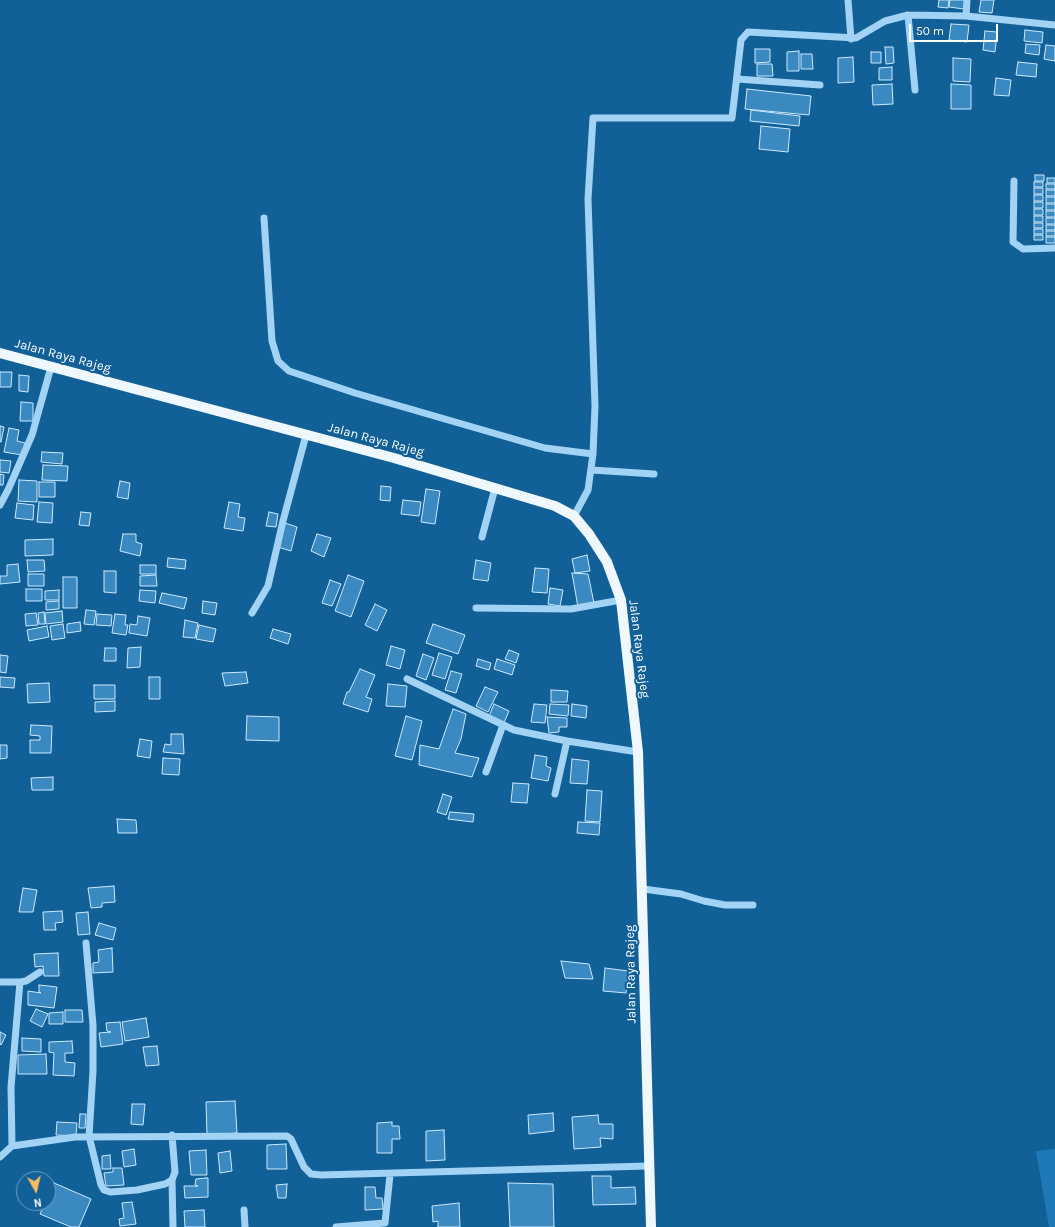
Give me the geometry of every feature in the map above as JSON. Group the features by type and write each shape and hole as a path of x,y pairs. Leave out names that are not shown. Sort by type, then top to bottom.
{"main road":[{"name":"Jalan Raya Rajeg","path":"0,353 306,435 555,506 574,516 589,534 607,562 621,600 638,752 643,889 648,1166 651,1227"}],"street":[{"path":"848,0 851,39"},
{"path":"966,16 968,0"},
{"path":"908,15 915,90"},
{"path":"574,516 588,490 592,470 593,454 595,406 588,199 592,118 731,118 734,115 741,40 748,32 851,39 862,36 885,21 908,15 966,16 1055,25"},
{"path":"737,78 820,86"},
{"path":"1014,181 1013,242 1023,249 1055,248"},
{"path":"264,218 272,341 278,361 289,372 354,393 546,448 593,454"},
{"path":"0,505 32,435 51,366"},
{"path":"252,613 268,586 283,521 306,435"},
{"path":"592,470 654,474"},
{"path":"482,537 495,488"},
{"path":"476,608 572,609 621,600"},
{"path":"407,680 514,730 567,741 638,752"},
{"path":"486,772 503,725"},
{"path":"555,794 567,741"},
{"path":"643,889 681,894 704,902 725,905 753,905"},
{"path":"86,943 93,1025 93,1071 89,1136 101,1185 104,1190 110,1192 137,1190 165,1184 172,1180"},
{"path":"0,982 26,981 40,972"},
{"path":"12,1146 11,1086 20,982"},
{"path":"0,1157 12,1146 75,1137 172,1135 287,1136 291,1139 304,1167 311,1174 390,1174 648,1166"},
{"path":"172,1135 175,1172 172,1180 173,1227"},
{"path":"336,1227 385,1223 390,1174"},
{"path":"244,1210 245,1227"}],"shaded area":[{"path":"1055,1149 1055,1227 1049,1227 1036,1151"}],"building":[{"path":"939,0 949,0 948,8 938,7"},
{"path":"950,0 965,0 964,9 949,7"},
{"path":"981,0 994,0 992,13 979,12"},
{"path":"951,24 969,25 967,42 949,40"},
{"path":"1025,30 1043,32 1042,43 1024,41"},
{"path":"985,31 997,32 995,52 983,50"},
{"path":"1026,44 1040,45 1039,55 1025,53"},
{"path":"1046,45 1055,46 1055,61 1044,59"},
{"path":"885,47 893,47 894,63 886,64"},
{"path":"755,49 770,49 770,62 755,63"},
{"path":"799,51 799,71 787,71 787,52"},
{"path":"871,52 881,52 881,63 871,63"},
{"path":"801,54 812,54 813,69 801,69"},
{"path":"853,57 854,82 838,83 838,58"},
{"path":"953,58 971,59 970,82 953,81"},
{"path":"1018,62 1037,64 1036,77 1016,75"},
{"path":"757,64 772,64 773,76 757,76"},
{"path":"892,67 892,80 879,80 879,68"},
{"path":"996,78 1011,80 1009,96 994,95"},
{"path":"892,84 893,104 873,105 872,85"},
{"path":"951,84 971,85 971,109 951,109"},
{"path":"747,89 811,96 809,115 745,109"},
{"path":"751,110 800,116 799,126 750,121"},
{"path":"761,126 790,129 788,152 759,149"},
{"path":"1035,175 1044,175 1044,181 1035,181"},
{"path":"1047,178 1055,178 1055,183 1047,183"},
{"path":"1034,182 1043,182 1043,187 1034,187"},
{"path":"1046,184 1055,184 1055,189 1046,189"},
{"path":"1034,188 1043,188 1043,194 1034,194"},
{"path":"1046,190 1055,190 1055,196 1046,196"},
{"path":"1034,195 1043,195 1043,201 1034,201"},
{"path":"1046,197 1055,197 1055,203 1046,203"},
{"path":"1034,202 1043,202 1043,208 1034,208"},
{"path":"1046,204 1055,204 1055,210 1046,210"},
{"path":"1034,209 1043,209 1043,215 1034,215"},
{"path":"1046,211 1055,211 1055,217 1046,217"},
{"path":"1034,216 1043,216 1043,222 1034,222"},
{"path":"1046,218 1055,218 1055,224 1046,224"},
{"path":"1034,223 1043,223 1043,228 1034,228"},
{"path":"1046,225 1055,225 1055,230 1046,230"},
{"path":"1034,229 1043,229 1043,234 1034,234"},
{"path":"1046,231 1055,231 1055,236 1046,236"},
{"path":"1034,235 1043,235 1043,240 1034,240"},
{"path":"1046,237 1055,237 1055,243 1046,243"},
{"path":"0,372 12,372 11,387 0,387"},
{"path":"19,375 29,376 28,392 19,391"},
{"path":"21,402 33,403 33,421 20,421"},
{"path":"0,426 4,427 1,442 0,442"},
{"path":"9,428 19,430 17,441 25,443 22,455 4,452"},
{"path":"42,452 63,453 62,464 41,462"},
{"path":"0,460 11,461 9,473 0,472"},
{"path":"43,465 68,466 67,481 42,480"},
{"path":"0,474 4,475 3,485 0,485"},
{"path":"19,480 37,481 37,502 18,501"},
{"path":"120,481 130,483 128,499 117,497"},
{"path":"39,482 55,482 55,497 39,497"},
{"path":"381,486 391,487 390,501 380,500"},
{"path":"426,489 440,491 435,524 421,522"},
{"path":"403,500 421,502 419,516 401,514"},
{"path":"39,502 53,503 52,523 37,522"},
{"path":"229,502 240,504 238,517 245,518 243,531 224,528"},
{"path":"17,503 34,505 33,520 15,518"},
{"path":"81,512 91,513 89,526 79,525"},
{"path":"269,512 278,514 276,527 266,526"},
{"path":"285,523 297,527 291,551 278,547"},
{"path":"123,534 136,534 136,542 142,544 140,556 120,551"},
{"path":"317,534 331,538 324,557 311,551"},
{"path":"53,539 53,555 25,556 25,540"},
{"path":"587,555 590,571 575,573 572,559"},
{"path":"168,558 186,560 185,569 167,567"},
{"path":"27,560 44,560 45,571 28,572"},
{"path":"476,560 491,563 488,581 473,579"},
{"path":"18,564 20,582 0,584 0,576 7,576 7,565"},
{"path":"140,565 156,565 156,574 140,574"},
{"path":"535,568 549,569 547,593 532,592"},
{"path":"104,571 116,571 116,593 104,592"},
{"path":"572,573 588,574 594,603 578,607"},
{"path":"28,574 44,574 44,586 28,586"},
{"path":"156,575 157,586 140,586 140,576"},
{"path":"348,575 364,581 351,617 335,611"},
{"path":"63,577 77,577 77,608 63,608"},
{"path":"330,580 341,584 332,606 322,603"},
{"path":"550,588 563,590 560,606 548,604"},
{"path":"26,589 42,589 42,601 26,601"},
{"path":"59,590 59,600 45,600 45,591"},
{"path":"140,590 156,591 155,603 139,601"},
{"path":"162,593 187,598 184,609 159,603"},
{"path":"59,601 59,609 46,610 46,602"},
{"path":"203,601 217,603 215,615 202,613"},
{"path":"375,604 387,610 377,631 365,625"},
{"path":"86,610 96,611 94,625 84,624"},
{"path":"62,611 63,622 46,624 45,613"},
{"path":"44,612 45,624 39,624 38,613"},
{"path":"36,613 38,625 26,626 25,614"},
{"path":"97,614 112,615 111,626 96,625"},
{"path":"115,614 126,615 125,625 128,625 126,635 112,633"},
{"path":"138,616 150,618 147,636 129,633 130,624 137,625"},
{"path":"185,620 198,623 195,638 183,637"},
{"path":"80,622 81,631 67,633 67,624"},
{"path":"63,624 65,638 52,640 50,626"},
{"path":"433,624 465,635 458,654 426,643"},
{"path":"199,625 216,629 213,642 196,639"},
{"path":"47,626 49,637 29,641 27,630"},
{"path":"273,629 291,634 288,644 270,638"},
{"path":"391,646 405,650 400,669 386,665"},
{"path":"141,647 140,667 127,668 128,648"},
{"path":"105,648 116,648 116,661 104,661"},
{"path":"509,650 519,654 516,663 505,659"},
{"path":"439,653 452,657 445,679 432,675"},
{"path":"423,654 434,658 426,680 416,676"},
{"path":"0,655 8,656 6,673 0,672"},
{"path":"478,659 491,663 489,670 476,666"},
{"path":"497,659 515,665 512,675 494,669"},
{"path":"360,669 375,675 366,697 372,699 368,712 343,704 347,692 349,692"},
{"path":"451,671 462,674 456,693 445,690"},
{"path":"246,672 248,683 225,686 222,673"},
{"path":"0,677 15,678 14,688 0,687"},
{"path":"149,677 160,677 160,699 149,699"},
{"path":"49,683 50,702 28,703 27,684"},
{"path":"388,684 407,686 405,707 386,706"},
{"path":"94,685 115,685 115,699 94,699"},
{"path":"485,687 498,692 488,712 476,706"},
{"path":"551,690 568,691 567,702 551,702"},
{"path":"115,701 115,711 95,712 95,702"},
{"path":"494,704 509,711 504,723 489,716"},
{"path":"534,704 547,705 545,723 531,722"},
{"path":"550,704 569,705 568,716 549,714"},
{"path":"572,704 587,706 586,718 571,716"},
{"path":"453,709 466,714 461,739 455,753 479,758 472,777 419,765 420,745 439,749"},
{"path":"247,716 279,717 279,741 246,740"},
{"path":"406,716 422,721 412,760 395,756"},
{"path":"547,717 567,718 567,727 559,727 559,732 549,733"},
{"path":"31,725 52,726 51,753 30,753 30,740 40,740 40,736 30,735"},
{"path":"171,734 183,734 184,754 163,752 165,744 171,745"},
{"path":"140,739 152,741 150,758 137,756"},
{"path":"0,745 7,745 7,758 0,759"},
{"path":"535,755 547,757 546,766 551,768 548,781 531,778"},
{"path":"163,758 180,759 179,775 162,774"},
{"path":"572,759 589,761 587,784 570,783"},
{"path":"53,777 53,790 32,790 31,778"},
{"path":"513,783 529,784 527,803 511,802"},
{"path":"587,790 602,791 600,822 585,821"},
{"path":"443,794 452,797 446,815 437,812"},
{"path":"450,812 474,814 473,822 448,819"},
{"path":"117,819 136,820 137,833 118,833"},
{"path":"578,822 600,823 599,835 577,833"},
{"path":"114,886 115,902 102,903 102,907 91,908 88,888"},
{"path":"23,888 37,890 33,912 19,912"},
{"path":"62,911 63,922 55,923 56,930 44,930 43,912"},
{"path":"88,912 90,934 78,935 76,913"},
{"path":"99,923 116,928 113,940 95,935"},
{"path":"112,948 113,972 93,973 93,963 99,962 98,950"},
{"path":"58,953 59,976 44,976 43,966 35,967 34,954"},
{"path":"561,961 589,964 593,979 565,978"},
{"path":"605,968 628,971 626,993 603,991"},
{"path":"39,985 57,987 54,1008 28,1005 28,991 41,993 39,992"},
{"path":"36,1009 48,1014 42,1027 30,1021"},
{"path":"65,1010 82,1010 83,1022 65,1022"},
{"path":"63,1012 63,1024 49,1024 49,1013"},
{"path":"146,1018 149,1037 125,1041 122,1022"},
{"path":"120,1022 123,1044 101,1047 99,1033 111,1032 107,1031 106,1023"},
{"path":"0,1032 6,1035 1,1045 0,1044"},
{"path":"22,1038 41,1039 41,1052 22,1051"},
{"path":"72,1041 73,1053 65,1053 65,1062 75,1063 74,1076 53,1075 54,1053 49,1052 49,1042"},
{"path":"157,1046 159,1065 146,1066 143,1047"},
{"path":"46,1054 47,1074 18,1074 18,1055"},
{"path":"235,1101 237,1133 207,1135 206,1102"},
{"path":"132,1104 145,1104 143,1125 131,1124"},
{"path":"553,1113 554,1131 529,1134 528,1115"},
{"path":"80,1114 86,1114 85,1128 79,1128"},
{"path":"598,1115 599,1124 613,1124 613,1139 600,1138 601,1147 574,1149 572,1117"},
{"path":"57,1122 77,1123 76,1136 56,1135"},
{"path":"392,1122 392,1126 399,1126 400,1139 392,1139 392,1153 377,1153 377,1123"},
{"path":"444,1130 445,1160 426,1161 426,1131"},
{"path":"286,1144 287,1169 267,1169 267,1145"},
{"path":"134,1149 136,1165 124,1167 122,1151"},
{"path":"206,1150 207,1175 191,1175 189,1151"},
{"path":"230,1151 232,1171 220,1173 218,1153"},
{"path":"110,1155 111,1169 102,1169 102,1156"},
{"path":"113,1168 122,1168 124,1185 106,1186 104,1173 113,1172"},
{"path":"592,1176 611,1176 611,1188 635,1187 636,1204 593,1205"},
{"path":"208,1178 208,1197 185,1198 184,1186 198,1186 195,1185 196,1179"},
{"path":"508,1183 553,1184 554,1227 510,1227"},
{"path":"56,1184 91,1199 79,1227 71,1227 40,1214 41,1211 56,1211"},
{"path":"287,1184 286,1198 278,1198 276,1185"},
{"path":"365,1187 375,1187 376,1198 382,1198 383,1209 365,1210"},
{"path":"132,1202 136,1224 120,1226 119,1219 124,1218 122,1203"},
{"path":"459,1203 460,1227 438,1227 438,1221 433,1222 432,1206"},
{"path":"204,1210 205,1227 185,1227 184,1211"}]}
